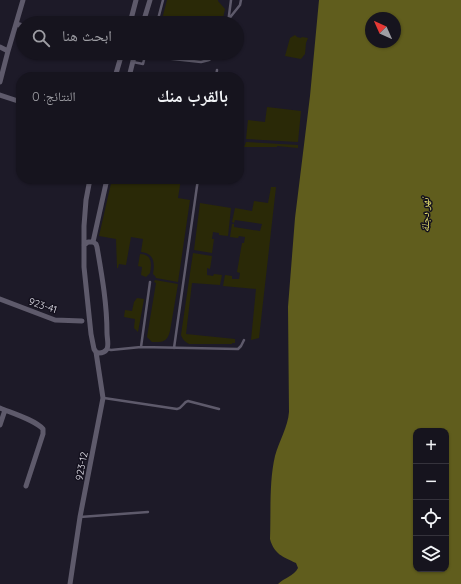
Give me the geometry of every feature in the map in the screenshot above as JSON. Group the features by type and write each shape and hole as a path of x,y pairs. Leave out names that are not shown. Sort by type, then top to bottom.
{"street":[{"path":"18,16 23,0"},
{"path":"132,16 136,0"},
{"path":"145,16 150,0"},
{"path":"0,82 16,24"},
{"path":"0,47 8,51"},
{"path":"116,72 120,60"},
{"path":"130,72 133,62"},
{"path":"0,95 16,100"},
{"name":"923-12","path":"70,584 80,517 103,398 96,352 91,334 84,267 84,226 89,184"},
{"path":"93,242 105,184"},
{"path":"84,244 93,242"},
{"path":"93,242 96,244 105,289 108,343 107,349 99,353 96,352"},
{"name":"923-41","path":"0,299 55,320 82,321"},
{"path":"0,425 2,409 36,424 43,429 43,434 26,486"}],"lane":[{"path":"159,16 163,0"},
{"path":"229,16 231,0"},
{"path":"232,16 240,5 241,0"},
{"path":"133,62 143,64 144,60"},
{"path":"185,60 200,62 209,60"},
{"path":"174,348 197,184"},
{"path":"140,347 150,282"},
{"path":"107,349 111,350 140,347 238,349 244,340"},
{"path":"103,398 178,409 182,408 185,402 188,401 219,409"},
{"path":"80,517 148,512"}],"shaded area":[{"path":"167,0 218,0 225,9 224,16 163,16"},
{"path":"295,35 301,38 308,38 305,54 301,59 285,56 290,38"},
{"path":"267,107 301,111 298,142 246,139 248,120 265,122"},
{"path":"246,142 298,145 298,148 277,146 244,147"},
{"path":"111,184 180,184 178,198 190,200 178,282 156,278 153,274 153,259 149,254 141,252 143,239 131,237 126,265 119,264 117,268 116,239 99,236"},
{"path":"271,187 276,187 259,338 251,340 256,289 223,286 225,275 232,276 232,279 239,279 240,273 237,272 242,243 244,243 245,237 230,237 232,224 234,224 234,227 260,231 262,224 235,220 234,223 232,222 235,208 252,211 254,201 268,203"},
{"path":"200,203 231,208 228,236 219,235 219,233 213,232 212,239 214,239 212,253 194,250"},
{"path":"193,253 212,256 210,269 207,268 207,275 222,275 220,285 192,283 186,334 235,339 235,343 189,344 181,336"},
{"path":"140,254 144,254 150,260 150,273 146,277 141,275 142,267 138,266"},
{"path":"155,280 178,284 169,335 166,340 159,342 152,342 147,337 156,283 154,282"},
{"path":"137,298 144,299 138,332 134,328 135,319 124,317 125,310 132,311 134,302"}],"water":[{"name":"نهر دجلة","path":"319,0 461,0 461,584 278,584 294,573 298,568 296,563 277,552 270,539 273,466 287,423 289,412 288,307 295,218 310,96"}]}
